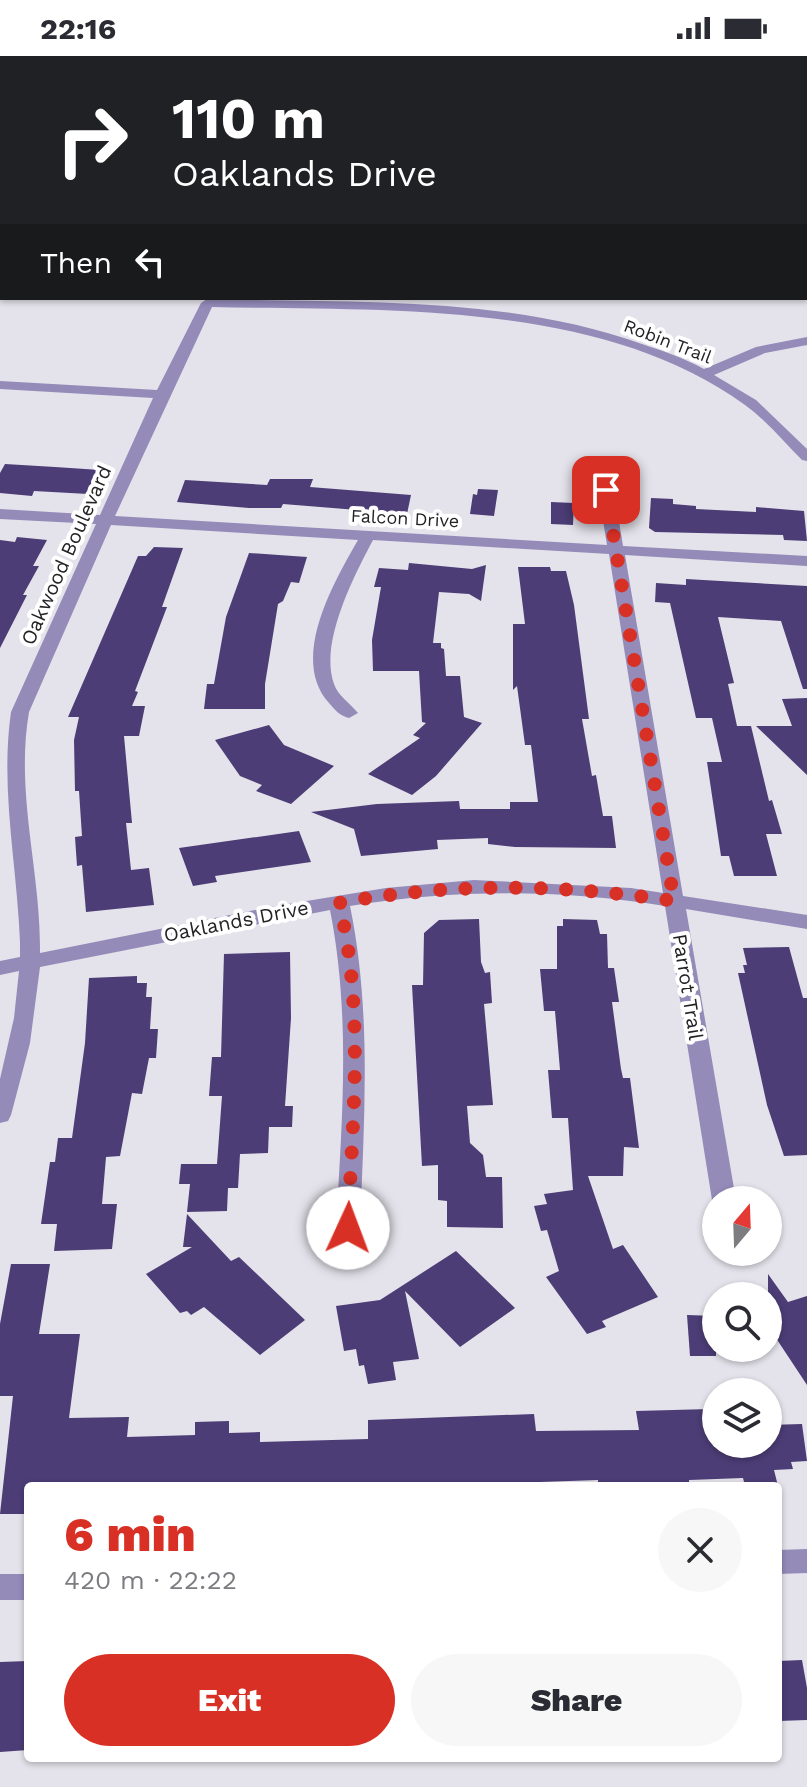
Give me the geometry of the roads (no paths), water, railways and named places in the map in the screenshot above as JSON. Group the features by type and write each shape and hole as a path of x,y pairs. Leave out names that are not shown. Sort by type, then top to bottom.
{"street":[{"name":"Robin Trail","path":"162,394 207,303 465,313 534,322 638,346 706,373 741,395 791,437 807,457"},
{"path":"706,373 761,350 807,341"},
{"path":"0,385 162,394"},
{"name":"Oakwood Boulevard","path":"0,1115 22,1027 29,962 29,921 6,760 20,712 108,521 162,394"},
{"name":"Parrot Trail","path":"606,490 722,1186"},
{"name":"Falcon Drive","path":"0,514 807,561"},
{"path":"349,713 325,683 322,659 334,610 368,536"},
{"name":"Oaklands Drive","path":"0,968 270,913 430,889 518,886 674,901 807,922"},
{"path":"339,903 351,965 353,1069 348,1228"},
{"path":"782,1562 807,1561"},
{"path":"0,1587 24,1587"}]}
